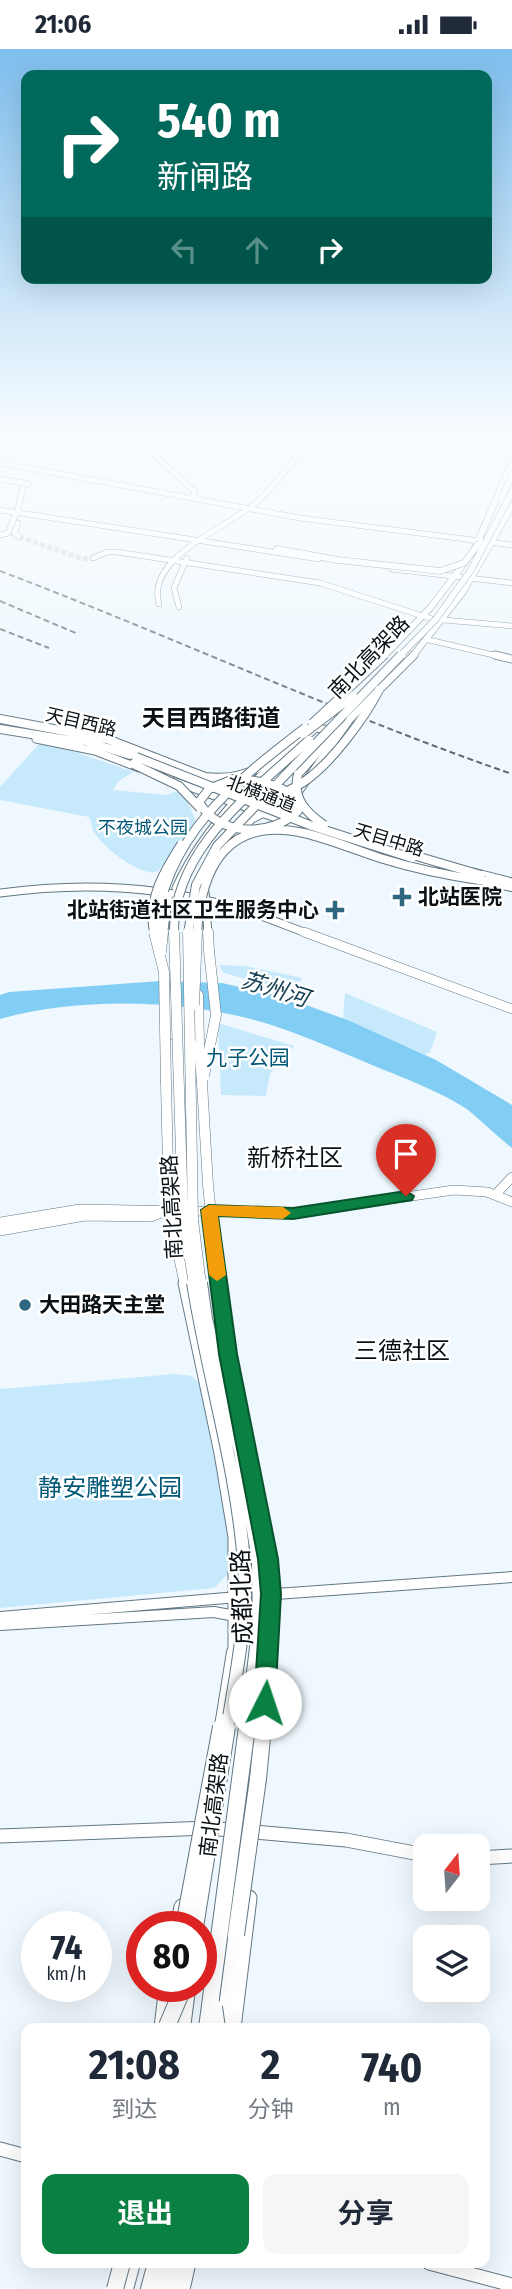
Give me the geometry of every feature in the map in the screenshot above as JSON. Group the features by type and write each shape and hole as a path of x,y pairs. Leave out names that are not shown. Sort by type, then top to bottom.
{"highway":[{"path":"277,549 338,560 440,571 464,563 477,542"},
{"name":"南北高架路","path":"196,1911 223,1769 245,1593 244,1562 227,1454 202,1340 183,1214 182,1045 187,945 195,885 209,855 244,814 345,718 357,697 428,618 463,572 477,542"},
{"name":"南北高架路","path":"217,1954 256,1656 260,1591 258,1560 240,1451 206,1319 198,1265 174,925 180,893 201,847 257,787 421,636 451,601 486,542"},
{"path":"244,814 264,801 301,784 314,774 365,717 379,689"},
{"path":"161,952 165,909 172,884 202,828 200,797 207,789 263,768 293,742 357,697"},
{"path":"202,1083 197,979 198,925 204,887 210,871 234,839 293,818 299,811 296,783 298,774 345,718"},
{"path":"0,725 89,734 205,777 276,786 293,795 310,816 336,830 486,879"},
{"name":"北横通道","path":"0,725 102,748 335,839 512,885"},
{"name":"北横通道","path":"0,725 84,740 312,826 486,879"},
{"path":"293,742 305,728"},
{"path":"155,933 158,908 168,874 198,826 261,763 305,728"},
{"path":"28,733 96,749 179,784 191,794 207,815 228,825 310,833 409,866 486,879"},
{"path":"84,740 121,749 193,775 223,780"},
{"path":"212,811 257,787"},
{"path":"164,972 182,1045"},
{"path":"182,1045 197,979"},
{"path":"187,1911 233,1652"},
{"path":"225,2023 258,1779 267,1678"},
{"path":"171,2023 173,2002"},
{"path":"173,2023 179,2002"},
{"name":"南北高架路","path":"208,2023 211,2002"},
{"path":"213,2002 216,2023"},
{"path":"113,2289 124,2268"},
{"path":"123,2289 126,2268"},
{"path":"149,2289 155,2268"},
{"path":"167,2289 173,2268"}],"main road":[{"path":"305,728 338,700 421,617 465,564 477,542"},
{"path":"205,897 211,871 227,844 265,809 294,798 338,738 345,718 429,640 474,577 493,543"},
{"name":"天目西路","path":"0,725 95,751 207,794 235,798"},
{"name":"天目西路","path":"0,725 82,737 116,746 265,809"},
{"path":"175,890 196,846 235,798 316,728 327,727 331,730 265,800 265,809"},
{"path":"207,794 212,811"},
{"name":"成都北路","path":"195,1911 203,1828 236,1674 233,1652 236,1597 234,1537 220,1453 169,1210 164,972 151,916 155,892 172,857 212,811 235,798"},
{"name":"天目中路","path":"265,809 362,849 512,885"},
{"name":"成都北路","path":"205,897 216,1015 202,1083 209,1210 228,1354 268,1559 271,1594 267,1678 268,1752 250,1833"},
{"path":"182,1911 203,1828"},
{"path":"218,2023 237,1870 250,1833"},
{"path":"234,2023 251,1882 250,1833"},
{"path":"237,1870 251,1882"},
{"path":"169,2002 171,2023"},
{"path":"113,2289 115,2268"},
{"path":"158,2289 163,2268"},
{"path":"182,2289 187,2268"}],"street":[{"path":"159,604 156,596 158,585 174,561 201,542"},
{"path":"179,607 173,598 173,589 186,558 202,542"},
{"path":"215,542 456,572"},
{"path":"216,542 512,581"},
{"path":"486,542 512,545"},
{"path":"93,558 112,552 320,583 421,617 512,626"},
{"path":"429,640 512,659"},
{"path":"0,891 91,884 175,890 283,919 512,1004"},
{"path":"205,897 512,1009"},
{"path":"495,1195 512,1177"},
{"path":"0,1221 80,1209 293,1213 454,1190 495,1195 512,1202"},
{"path":"0,1231 85,1216 151,1217 169,1210"},
{"path":"0,1617 512,1577"},
{"path":"0,1625 214,1612 235,1616"},
{"path":"0,1836 203,1828 346,1840 413,1853"},
{"path":"490,1857 512,1856"},
{"path":"0,2149 21,2155"},
{"path":"448,2268 512,2285"}],"green space":[{"name":"不夜城公园","path":"39,744 75,752 134,772 120,780 113,790 166,795 182,789 196,821 158,871 151,872 133,866 105,846 94,832 89,817 0,800 0,787"},
{"path":"219,965 246,966 302,978 294,992 224,973"},
{"path":"345,993 437,1032 430,1052 426,1055 343,1018"},
{"name":"九子公园","path":"218,1023 294,1046 270,1074 266,1096 221,1095"},
{"name":"静安雕塑公园","path":"175,1374 192,1376 201,1385 232,1555 228,1574 214,1588 0,1608 0,1389"}],"water":[{"path":"161,981 222,983 284,997 350,1021 436,1060 512,1105 512,1148 468,1110 434,1091 310,1039 247,1018 187,1007 123,1003 60,1007 0,1019 0,995 9,992"}],"tunnel":[{"path":"32,542 83,559 93,558"}],"railway":[{"path":"0,571 319,701 512,774"},
{"path":"0,601 78,634"},
{"path":"0,629 49,648"}],"slow traffic":[{"path":"217,1275 209,1210 283,1213"}],"place":[{"name":"北站医院","path":"402,897"},
{"name":"北站街道社区卫生服务中心","path":"335,910"},
{"name":"大田路天主堂","path":"25,1305"}],"district":[{"name":"天目西路街道","path":"211,718"},
{"name":"新桥社区","path":"295,1158"},
{"name":"三德社区","path":"402,1351"}],"route":[{"path":"265,1703 271,1594 268,1559 228,1354 209,1210 293,1213 406,1196"}],"water label":[{"name":"苏州河","path":"275,989"}]}
